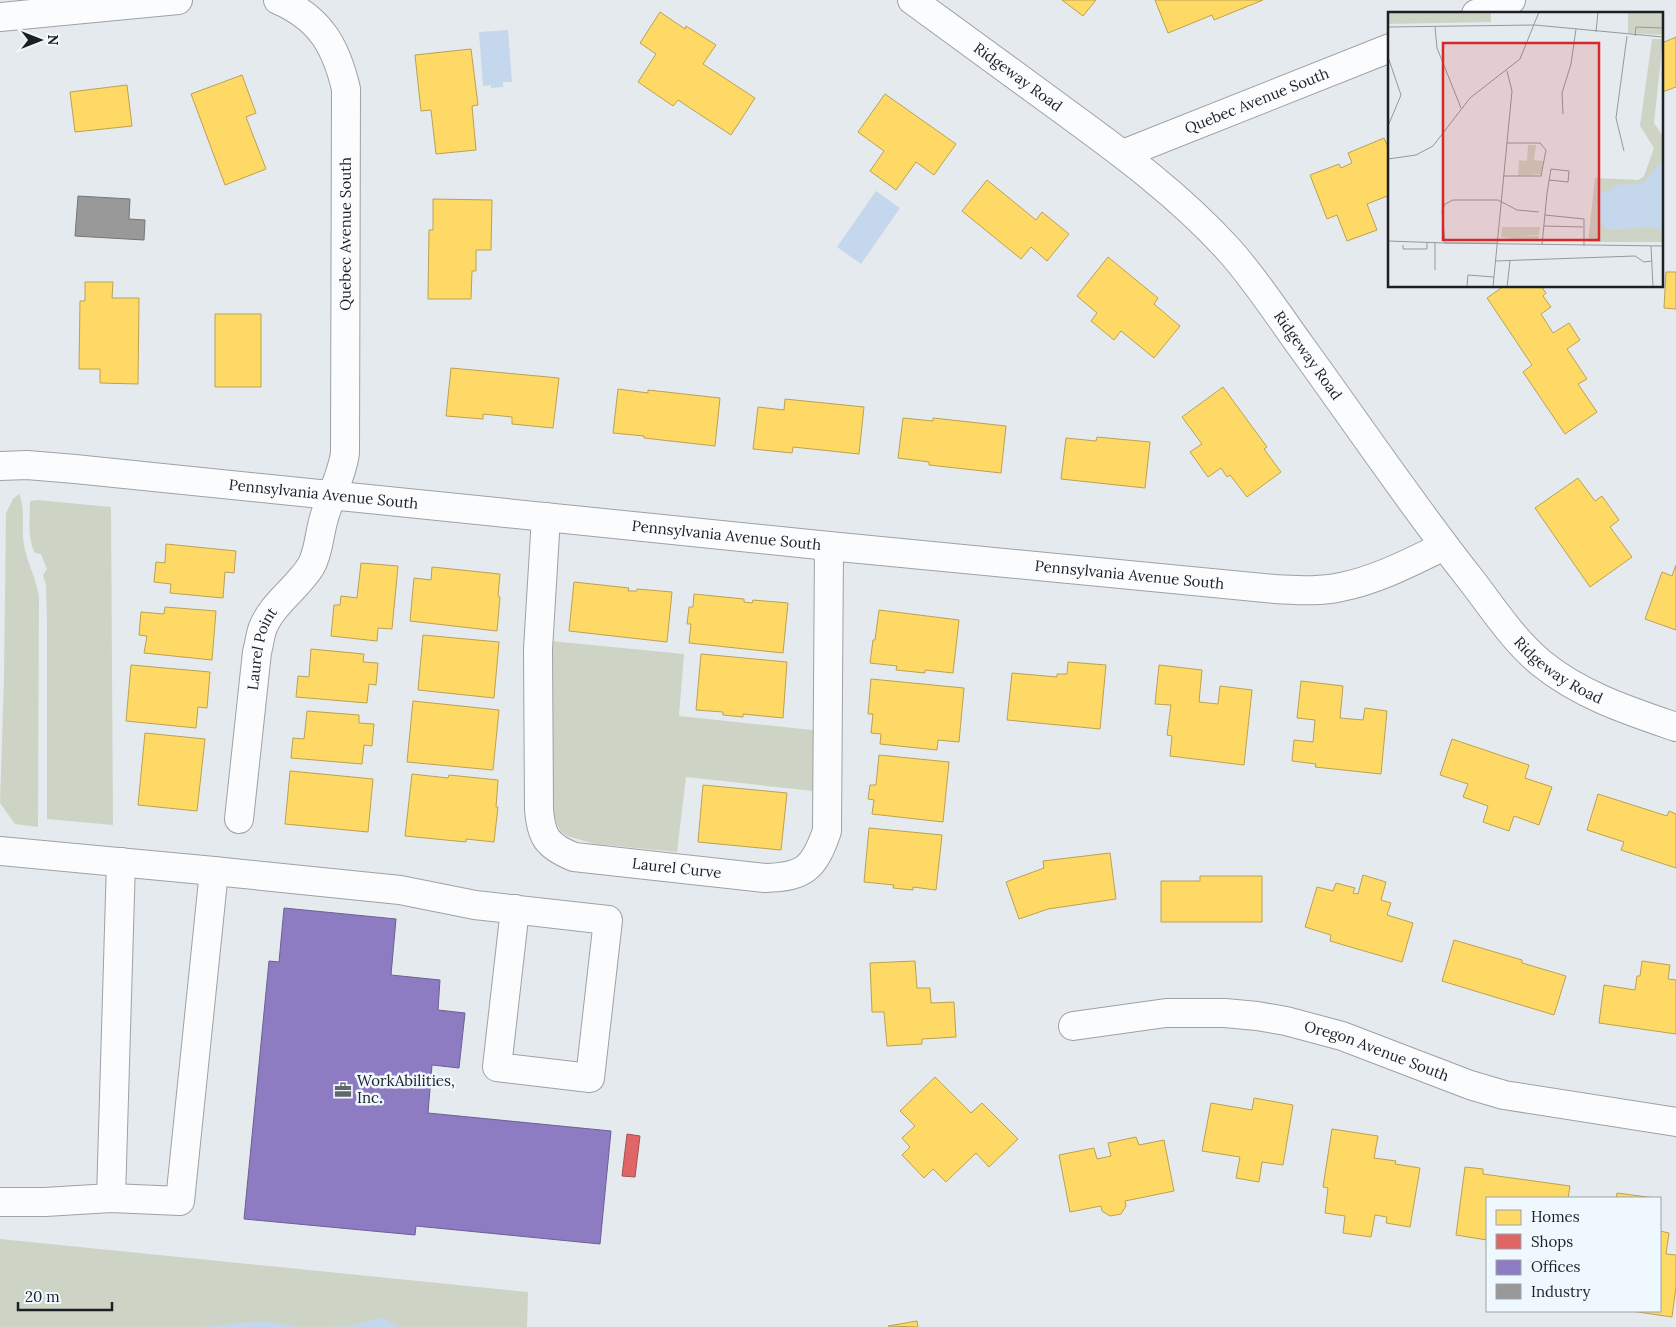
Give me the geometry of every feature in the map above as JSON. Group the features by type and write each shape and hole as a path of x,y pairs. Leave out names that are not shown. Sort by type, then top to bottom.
{"street":[{"path":"0,17 178,0"},
{"name":"Quebec Avenue South","path":"278,0 304,13 324,34 339,62 346,89 344,453 342,469 332,495"},
{"name":"Ridgeway Road","path":"912,0 1123,154 1162,185 1232,253 1321,373 1444,546 1520,642 1540,662 1562,678 1610,704 1676,727"},
{"path":"1481,12 1511,0"},
{"name":"Quebec Avenue South","path":"1123,154 1388,49"},
{"name":"Pennsylvania Avenue South","path":"0,466 27,465 75,469 829,546 1265,588 1304,590 1339,588 1388,573 1444,546"},
{"name":"Laurel Point","path":"239,819 257,652 262,629 272,611 304,576 312,564 332,495"},
{"name":"Laurel Curve","path":"546,517 538,649 539,809 540,823 545,836 552,846 560,852 574,857 765,878 783,878 796,875 807,869 821,848 827,831 829,546"},
{"path":"0,851 400,890 475,905 516,909 608,920 590,1078 497,1067 516,909"},
{"path":"111,1198 120,862"},
{"path":"0,1202 45,1202 111,1198 180,1201 214,871"},
{"name":"Oregon Avenue South","path":"1073,1026 1166,1014 1225,1013 1257,1016 1294,1023 1342,1036 1470,1085 1504,1095 1676,1122"}],"shaded area":[{"path":"19,494 23,513 24,545 39,598 38,827 15,824 0,803 6,513 13,499"},
{"path":"37,500 111,507 113,825 47,819 47,623 46,585 43,575 47,569 41,554 35,553 32,547 30,527 30,501"},
{"path":"551,641 684,654 679,716 813,730 813,791 686,777 677,852 595,844 567,836 561,832 553,813"},
{"path":"0,1239 528,1292 527,1327 0,1327"}],"water":[{"path":"508,30 512,82 503,82 503,87 491,88 491,85 483,86 479,32"},
{"path":"876,191 900,208 861,264 837,247"},
{"path":"381,1317 400,1327 331,1327 353,1326"},
{"path":"264,1321 297,1327 203,1327"}],"building: Homes":[{"path":"1062,0 1096,0 1083,16"},
{"path":"1155,0 1263,0 1214,20 1212,15 1168,33"},
{"path":"660,12 685,29 686,26 716,45 703,64 755,98 731,135 678,100 673,106 638,82 656,54 640,43"},
{"path":"1676,37 1676,87 1664,91 1664,42"},
{"path":"471,49 478,105 472,106 476,150 436,154 431,110 421,111 415,55"},
{"path":"242,75 256,113 246,117 266,169 225,185 191,94"},
{"path":"127,85 132,126 75,132 70,92"},
{"path":"885,94 956,144 934,175 916,162 896,190 870,171 884,151 858,132"},
{"path":"1384,138 1388,147 1388,196 1367,204 1377,230 1347,241 1337,215 1327,219 1310,175 1339,164 1341,168 1352,163 1348,153"},
{"path":"987,180 1036,220 1042,212 1069,234 1047,261 1031,247 1021,259 962,211"},
{"path":"433,199 492,200 491,250 476,250 476,271 472,271 471,299 428,299 429,230 433,230"},
{"path":"1108,257 1158,298 1154,304 1180,326 1154,358 1121,331 1114,340 1091,321 1097,313 1077,296"},
{"path":"1666,272 1676,272 1676,309 1664,308"},
{"path":"85,282 113,282 112,298 139,298 138,384 100,383 100,369 79,369 80,301 85,301"},
{"path":"1501,288 1542,288 1546,293 1543,296 1551,307 1541,314 1553,333 1569,323 1580,340 1567,349 1587,379 1578,384 1597,412 1565,434 1523,372 1532,365 1487,298"},
{"path":"215,314 261,314 261,387 215,387"},
{"path":"451,368 559,378 553,428 512,424 512,417 483,414 483,419 446,416"},
{"path":"1223,387 1267,447 1264,449 1281,472 1247,497 1230,475 1227,477 1221,468 1208,477 1190,452 1202,444 1182,417"},
{"path":"618,389 648,393 648,390 720,398 715,446 613,433"},
{"path":"785,399 864,407 859,454 793,447 792,453 753,449 758,407 784,410"},
{"path":"903,418 933,421 933,418 1006,426 1001,473 929,465 929,462 898,458"},
{"path":"1097,437 1150,442 1145,488 1061,479 1066,438 1096,441"},
{"path":"1578,478 1595,501 1602,496 1619,520 1610,527 1632,557 1590,587 1535,508"},
{"path":"166,544 236,551 234,573 225,572 223,598 170,593 171,584 154,582 156,562 165,563"},
{"path":"361,563 398,566 392,629 378,628 377,641 331,636 334,605 340,605 341,596 357,598"},
{"path":"1676,565 1676,630 1645,619 1662,572 1672,576"},
{"path":"432,567 500,574 497,631 410,621 414,578 431,580"},
{"path":"574,582 629,588 628,591 637,591 637,589 672,592 667,642 569,631"},
{"path":"694,594 744,599 744,602 752,603 753,600 788,603 783,653 689,643 691,624 687,624 689,607 693,607"},
{"path":"165,607 216,611 212,660 144,653 147,636 139,635 141,612 164,614"},
{"path":"879,610 959,620 953,673 925,670 925,673 896,670 897,666 870,663"},
{"path":"423,635 499,642 494,698 418,690"},
{"path":"311,649 364,654 363,662 378,663 376,685 369,684 367,703 296,697 298,676 309,677"},
{"path":"701,654 787,662 783,718 743,714 743,717 723,715 723,712 696,710"},
{"path":"1068,662 1106,665 1100,729 1007,720 1012,673 1057,677 1057,674 1067,674"},
{"path":"131,665 210,672 207,708 198,707 196,728 126,721"},
{"path":"1159,665 1202,670 1199,702 1218,704 1220,686 1252,690 1244,765 1170,756 1172,736 1167,735 1171,705 1155,704"},
{"path":"871,679 964,688 959,742 938,740 937,750 880,744 881,734 871,733 873,714 868,714"},
{"path":"1301,681 1343,686 1340,718 1363,720 1365,708 1387,711 1381,774 1315,767 1316,764 1292,761 1294,740 1313,742 1315,720 1297,718"},
{"path":"413,701 499,710 493,770 407,762"},
{"path":"307,711 359,715 359,723 374,724 372,746 364,745 362,764 291,758 293,738 304,739"},
{"path":"145,733 205,739 197,811 138,805"},
{"path":"1452,739 1529,765 1525,778 1552,787 1539,825 1514,816 1509,831 1483,822 1488,806 1463,797 1468,784 1440,775"},
{"path":"879,755 949,762 943,822 872,814 874,800 868,799 870,785 876,785"},
{"path":"290,771 373,779 368,832 285,824"},
{"path":"412,774 448,778 449,775 498,780 496,807 498,807 494,842 466,839 466,842 405,836"},
{"path":"703,785 787,793 781,850 698,842"},
{"path":"1598,794 1667,816 1669,811 1676,814 1676,868 1621,850 1624,842 1587,830"},
{"path":"869,828 942,835 936,890 913,887 913,890 893,888 894,885 864,882"},
{"path":"1110,853 1116,899 1048,909 1019,919 1006,882 1044,868 1043,861"},
{"path":"1363,875 1386,882 1381,900 1391,903 1387,915 1413,923 1402,962 1330,941 1331,935 1305,927 1317,887 1333,891 1336,883 1355,888 1353,893 1358,894"},
{"path":"1200,876 1262,876 1262,922 1161,922 1161,881 1200,881"},
{"path":"1454,940 1522,960 1522,963 1566,976 1554,1015 1442,981"},
{"path":"915,961 917,988 930,988 931,1003 954,1002 956,1037 922,1039 922,1044 887,1046 884,1012 872,1012 870,963"},
{"path":"1642,961 1670,965 1668,979 1676,980 1676,1034 1599,1023 1604,985 1635,990 1637,976 1640,976"},
{"path":"935,1077 971,1113 982,1103 1018,1139 989,1167 976,1153 946,1182 933,1169 924,1178 902,1155 910,1147 902,1138 915,1126 900,1111"},
{"path":"1254,1098 1293,1105 1283,1165 1262,1162 1259,1182 1236,1178 1240,1157 1202,1151 1211,1103 1252,1110"},
{"path":"1332,1129 1378,1136 1374,1158 1396,1161 1395,1164 1420,1168 1410,1227 1386,1223 1387,1217 1375,1215 1371,1237 1343,1233 1345,1216 1325,1213 1328,1188 1323,1187"},
{"path":"1136,1137 1139,1145 1164,1140 1174,1191 1125,1201 1126,1206 1121,1214 1110,1216 1102,1211 1101,1206 1070,1212 1059,1155 1094,1148 1097,1159 1111,1156 1108,1143"},
{"path":"1465,1167 1483,1169 1483,1174 1570,1186 1568,1197 1486,1197 1486,1240 1456,1235"},
{"path":"1617,1193 1647,1197 1616,1197"},
{"path":"1661,1231 1669,1233 1666,1254 1676,1255 1676,1287 1672,1317 1638,1312 1661,1312"},
{"path":"917,1321 918,1327 888,1326"}],"building: Shops":[{"path":"627,1134 640,1136 635,1177 622,1176"}],"building: Offices":[{"name":"WorkAbilities, Inc.","path":"284,908 396,919 391,975 440,980 438,1010 465,1013 459,1068 432,1065 428,1113 611,1131 600,1244 416,1226 415,1235 244,1219 269,961 279,962"}],"building: Industry":[{"path":"78,196 130,199 129,219 145,220 144,240 75,236"}],"place":[{"name":"WorkAbilities, Inc.","path":"343,1090"}]}
